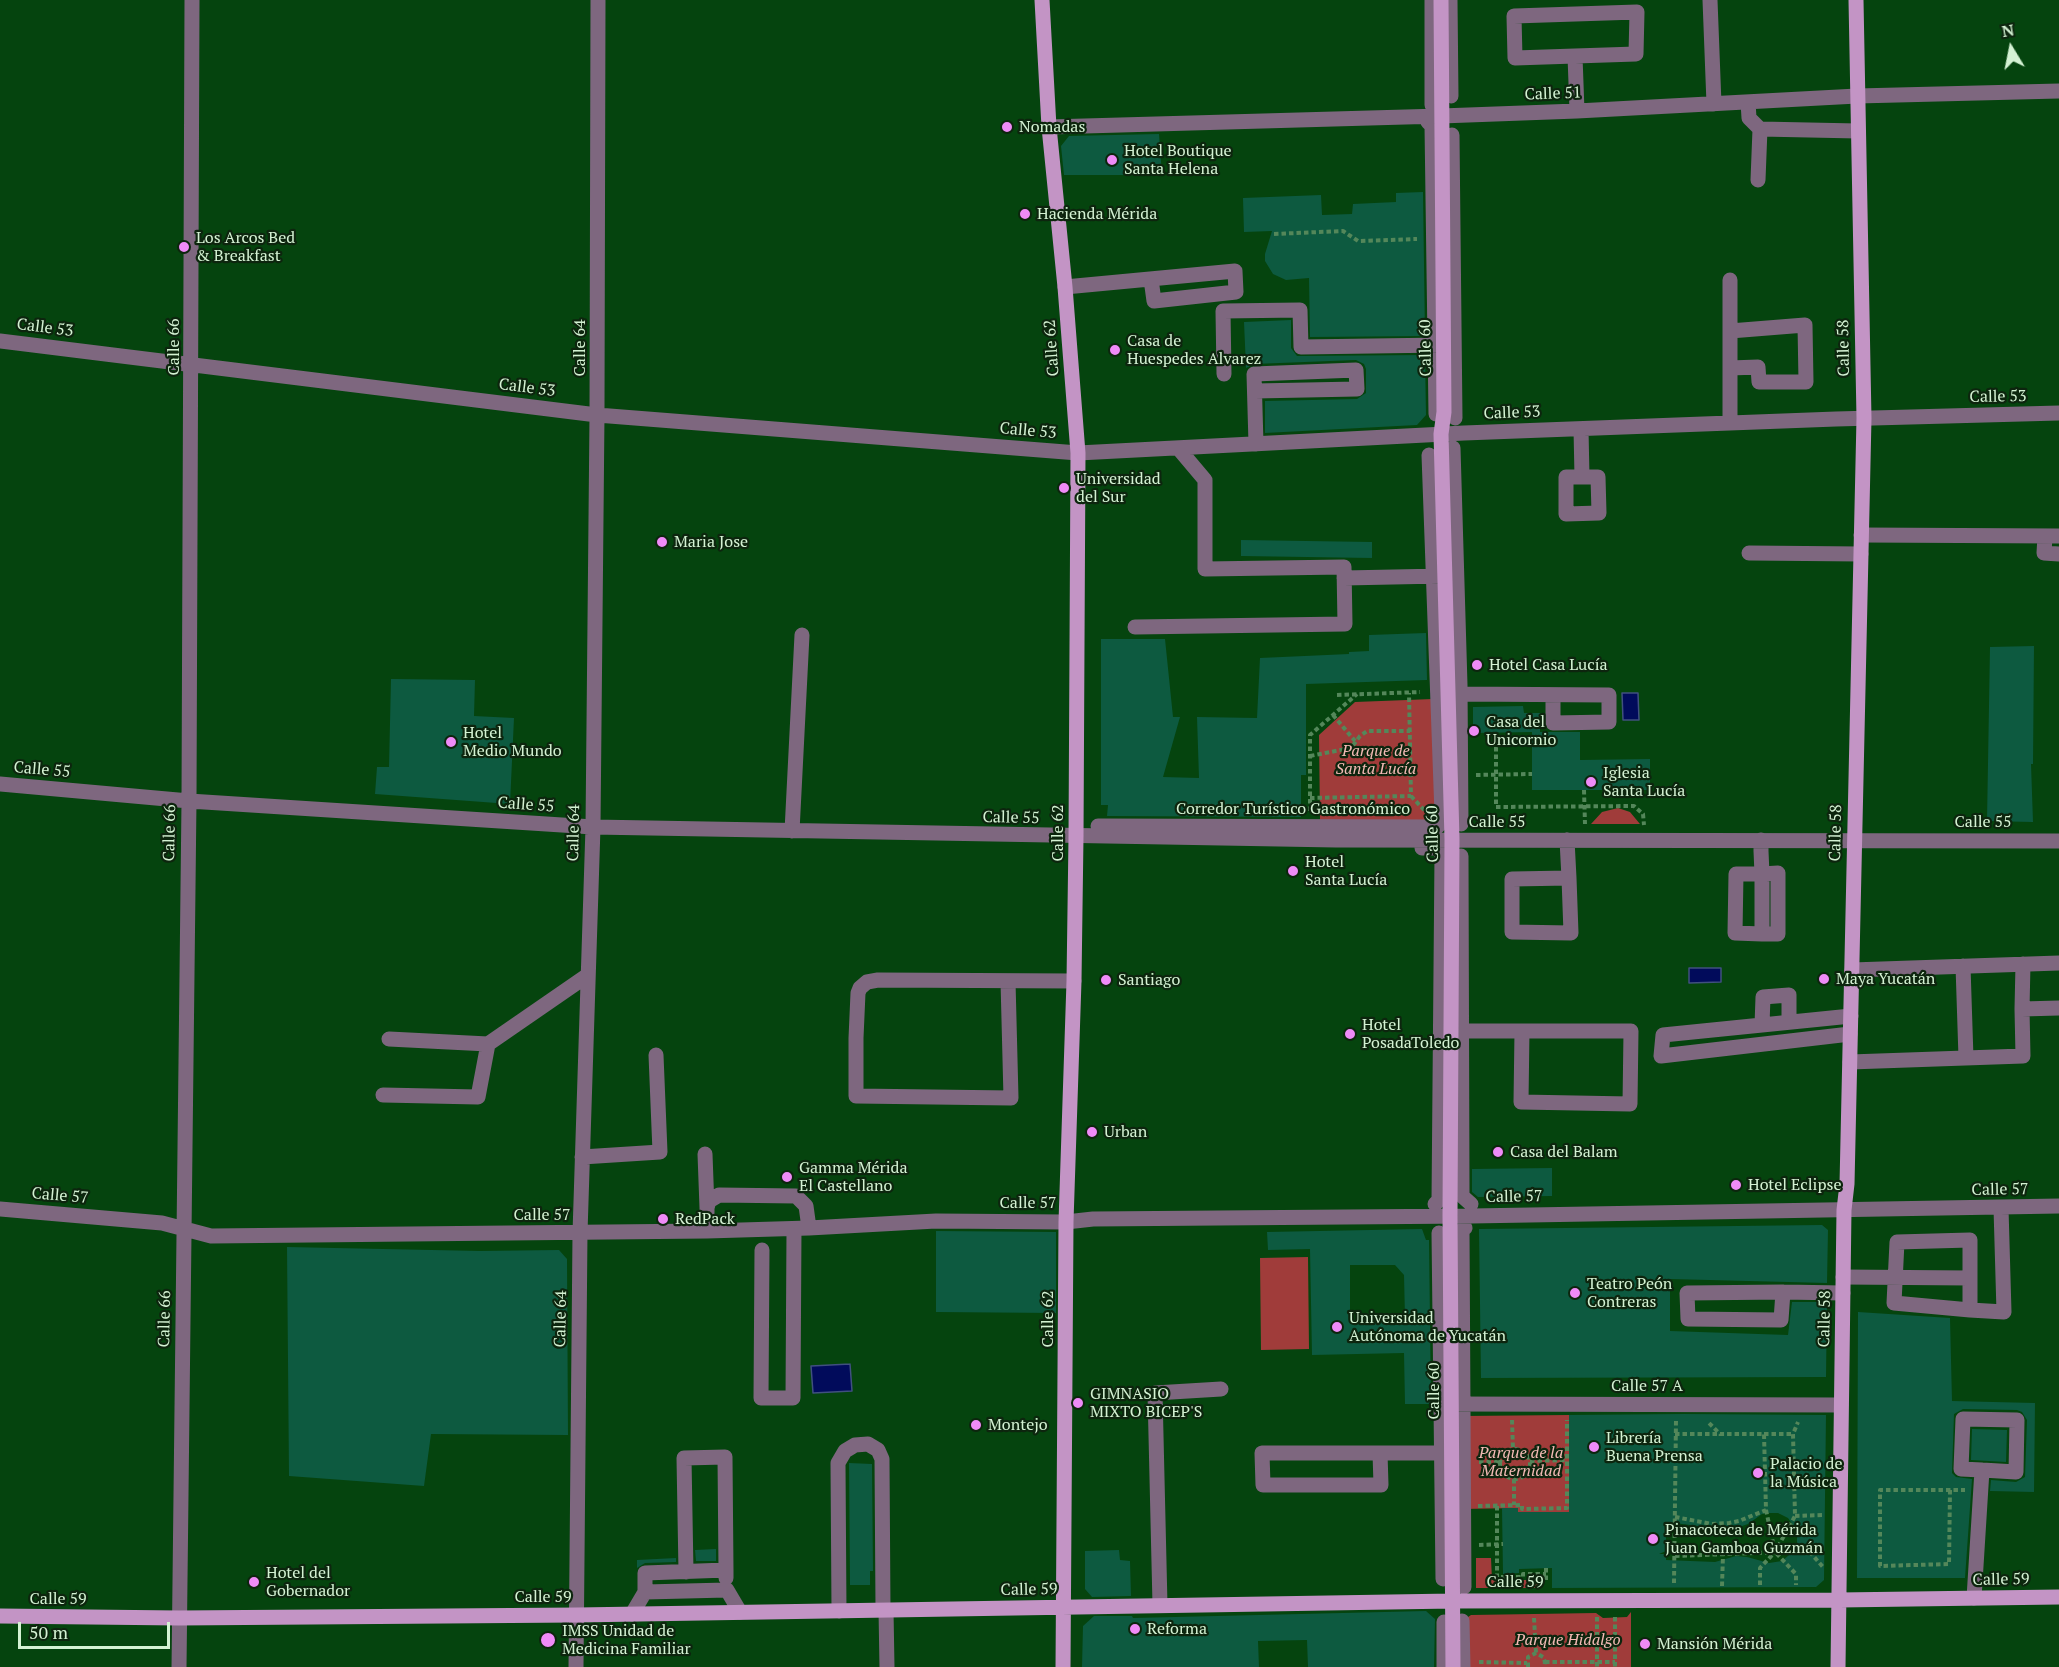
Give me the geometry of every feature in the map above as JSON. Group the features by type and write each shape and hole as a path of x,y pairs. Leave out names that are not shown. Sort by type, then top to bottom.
{"main road":[{"name":"Calle 62","path":"1042,0 1049,127 1078,453 1076,837 1066,1222 1063,1667"},
{"name":"Calle 60","path":"1441,0 1434,114 1439,345 1444,412 1439,576 1452,839 1456,1031 1450,1215 1457,1404 1447,1453 1453,1600 1460,1665"},
{"name":"Calle 58","path":"1838,1667 1844,1210 1847,1184 1864,418 1856,0"},
{"name":"Calle 59","path":"0,1616 577,1615 1453,1600 1839,1600 2059,1597"}],"street":[{"name":"Calle 66","path":"178,1667 189,801 192,0"},
{"name":"Calle 64","path":"576,1667 580,1233 593,827 598,0"},
{"path":"1432,0 1434,239 1439,345 1436,414"},
{"path":"1450,0 1451,96"},
{"path":"1710,0 1714,104"},
{"path":"1637,12 1636,54 1575,56 1515,58 1514,16 1637,12"},
{"path":"1575,56 1577,111"},
{"name":"Calle 51","path":"1049,127 1577,111 1857,96 2059,92"},
{"path":"1748,102 1749,118 1760,129 1858,131"},
{"path":"1758,180 1760,129"},
{"path":"1452,135 1455,418"},
{"path":"1065,287 1151,279 1235,272 1236,292 1154,301 1151,279"},
{"path":"1730,280 1730,423"},
{"path":"1224,374 1223,312 1300,310 1301,347 1439,345"},
{"path":"1730,331 1805,325 1806,382 1759,382 1758,368 1730,368"},
{"name":"Calle 53","path":"0,341 597,415 1078,453 1442,434 2059,413"},
{"path":"1254,391 1357,389 1356,370 1254,374 1254,391 1256,444"},
{"path":"1581,429 1582,477"},
{"path":"1135,627 1345,624 1344,567 1205,569 1204,480 1178,448"},
{"path":"1453,448 1461,824"},
{"name":"Corredor Turístico Gastronómico","path":"1098,826 1437,827 1442,822 1437,692 1439,576 1429,455"},
{"path":"1861,535 2052,536 2044,554 2059,554"},
{"path":"1749,553 1861,555"},
{"path":"1344,578 1439,576"},
{"path":"792,831 802,635"},
{"path":"1460,694 1553,695"},
{"name":"Calle 55","path":"0,784 189,801 593,827 1076,837 2059,841"},
{"path":"1567,840 1569,878 1571,933 1512,933 1512,879 1569,878"},
{"path":"1761,840 1762,934 1735,933 1736,874 1761,873"},
{"path":"1101,845 1438,848 1442,854 1440,1191 1439,1200 1435,1204"},
{"path":"1461,856 1456,1031 1462,1196 1471,1204"},
{"path":"1852,970 2059,963"},
{"path":"1850,1062 2023,1056 2023,964"},
{"path":"1963,966 1965,1058"},
{"path":"389,1040 488,1044 588,975"},
{"path":"1008,981 1011,1098 856,1096 858,993 867,982 1008,981 1074,981"},
{"path":"1762,1024 1763,998 1789,995 1789,1022"},
{"path":"2022,1009 2059,1008"},
{"path":"1850,1034 1661,1056 1663,1035 1851,1016"},
{"path":"1456,1031 1522,1031 1631,1031 1630,1104 1521,1102 1522,1031"},
{"path":"383,1095 478,1097 488,1044"},
{"path":"582,1157 660,1152 656,1055"},
{"path":"705,1154 707,1231"},
{"path":"707,1208 709,1201 719,1195 790,1195 796,1196 806,1206 801,1229 793,1398 761,1398 762,1250"},
{"name":"Calle 57","path":"0,1209 162,1223 211,1236 707,1231 801,1229 936,1221 1066,1222 1093,1219 2059,1206"},
{"path":"1970,1310 1970,1240 1897,1242 1894,1303 1970,1310 2004,1312 2001,1208"},
{"path":"1464,1228 1462,1230 1457,1404 1463,1506 1464,1587"},
{"path":"1439,1233 1447,1453 1443,1579"},
{"path":"1843,1277 1970,1278"},
{"path":"1783,1292 1781,1320 1688,1319 1687,1293 1783,1292 1843,1293"},
{"path":"1160,1605 1155,1393 1221,1389"},
{"name":"Calle 57 A","path":"1457,1404 1841,1405"},
{"path":"1963,1419 2017,1420 2016,1472 1982,1470 1961,1469 1963,1419"},
{"path":"839,1611 838,1463 844,1451 855,1445 868,1444 878,1450 882,1459 887,1667"},
{"path":"1380,1454 1381,1485 1263,1485 1262,1453 1447,1453"},
{"path":"686,1572 684,1458 725,1457 727,1590 740,1612"},
{"path":"1974,1598 1982,1470"},
{"path":"632,1614 645,1592 645,1573 726,1570"},
{"path":"645,1592 727,1590"},
{"path":"1444,1622 1444,1667"},
{"path":"1460,1665 1462,1622"}],"path":[{"path":"1274,234 1343,231 1358,241 1434,239"},
{"path":"1337,695 1437,692"},
{"path":"1408,693 1411,796 1424,809"},
{"path":"1310,827 1310,735 1357,694"},
{"path":"1333,715 1355,741"},
{"path":"1310,756 1351,748 1360,736 1374,730 1410,731"},
{"path":"1496,732 1496,807 1634,806 1643,814 1644,828"},
{"path":"1461,776 1532,774"},
{"path":"1584,790 1585,828"},
{"path":"1310,798 1411,796"},
{"path":"1512,1404 1513,1449"},
{"path":"1463,1506 1522,1505 1522,1509 1566,1509 1567,1404"},
{"path":"1674,1590 1676,1404"},
{"path":"1691,1404 1720,1434"},
{"path":"1760,1589 1760,1568 1775,1552 1795,1516 1793,1434 1805,1404"},
{"path":"1676,1434 1793,1434"},
{"path":"1764,1434 1766,1510 1775,1552 1796,1574 1796,1589"},
{"path":"1513,1449 1523,1451 1530,1461 1527,1473 1523,1477 1514,1479 1505,1475 1501,1467 1502,1457 1513,1449"},
{"path":"1530,1461 1567,1460"},
{"path":"1795,1485 1829,1478"},
{"path":"1514,1479 1514,1506"},
{"path":"1950,1490 1949,1564 1880,1566 1880,1490 1981,1489"},
{"path":"1497,1506 1497,1578 1523,1577 1523,1574 1546,1574"},
{"path":"1675,1517 1698,1522 1729,1523 1766,1510"},
{"path":"1795,1516 1829,1515"},
{"path":"1674,1556 1809,1551 1828,1573"},
{"path":"1722,1590 1723,1555"},
{"path":"1546,1568 1547,1590"},
{"path":"1534,1616 1536,1653"},
{"path":"1524,1619 1534,1616 1545,1619"},
{"path":"1536,1653 1541,1655 1544,1665 1615,1665 1615,1617"},
{"path":"1586,1618 1597,1618 1597,1665"},
{"path":"1460,1665 1527,1665 1528,1657 1536,1653"}],"green space":[{"name":"Parque de Santa Lucía","path":"1433,699 1436,813 1429,820 1320,820 1319,735 1355,702"},
{"path":"1618,808 1630,812 1640,824 1591,824 1602,812"},
{"path":"1308,1257 1309,1349 1261,1350 1260,1258"},
{"name":"Parque de la Maternidad","path":"1569,1415 1569,1512 1518,1513 1518,1508 1463,1509 1463,1416"},
{"path":"1476,1558 1491,1558 1492,1580 1527,1580 1538,1577 1539,1588 1476,1588"},
{"name":"Parque Hidalgo","path":"1631,1612 1631,1667 1462,1667 1462,1621 1471,1615 1596,1613 1603,1618 1627,1617"}],"shaded area":[{"path":"1622,693 1638,693 1639,720 1623,720"},
{"path":"1689,968 1721,968 1721,982 1689,983"},
{"path":"850,1364 852,1391 813,1393 811,1366"}],"building":[{"name":"Hotel Boutique Santa Helena","path":"1159,134 1162,175 1064,175 1061,146 1069,136"},
{"path":"1423,192 1425,336 1310,337 1309,278 1286,280 1273,274 1265,261 1272,231 1244,232 1243,198 1321,195 1322,215 1352,214 1353,204 1396,202 1396,193"},
{"path":"1291,320 1291,348 1297,356 1425,355 1426,415 1417,425 1265,433 1265,401 1357,399 1366,393 1366,369 1364,364 1356,360 1254,364 1246,368 1244,322"},
{"path":"1241,540 1372,542 1372,558 1241,556"},
{"path":"1426,633 1427,680 1306,684 1306,775 1301,775 1301,817 1107,816 1108,805 1101,805 1101,639 1165,639 1173,717 1180,717 1163,777 1199,778 1197,717 1257,718 1260,658 1369,651 1369,635"},
{"path":"2034,646 2033,764 2031,764 2033,822 1987,821 1990,647"},
{"name":"Hotel Medio Mundo","path":"391,679 475,680 474,716 514,718 510,804 375,794 377,767 389,767"},
{"path":"1523,706 1524,713 1540,713 1540,732 1580,732 1580,760 1650,759 1650,790 1532,790 1532,732 1473,733 1473,707"},
{"path":"1552,1168 1552,1196 1478,1197 1472,1192 1472,1169"},
{"name":"Teatro Peón Contreras","path":"1822,1225 1828,1230 1827,1283 1670,1279 1670,1331 1788,1335 1792,1302 1827,1302 1826,1377 1481,1378 1479,1229"},
{"path":"1422,1229 1426,1240 1429,1240 1431,1404 1405,1404 1404,1353 1312,1355 1310,1249 1268,1250 1267,1232","holes":["1350,1265 1395,1265 1404,1275 1405,1318 1350,1320"]},
{"path":"936,1231 1056,1232 1056,1313 936,1312"},
{"path":"287,1247 480,1251 559,1250 567,1259 568,1435 431,1434 424,1486 289,1476"},
{"path":"1858,1312 1950,1318 1952,1401 2035,1403 2034,1492 1990,1491 1991,1480 2016,1482 2025,1477 2027,1420 2022,1412 1963,1409 1954,1414 1952,1473 1956,1477 1972,1479 1965,1578 1857,1578"},
{"path":"1569,1415 1826,1415 1824,1580 1816,1587 1552,1588 1552,1568 1519,1569 1519,1573 1503,1574 1502,1508 1518,1508 1518,1512 1569,1512","holes":["1778,1513 1788,1518 1797,1531 1795,1550 1782,1561 1769,1563 1736,1556 1715,1562 1666,1560 1666,1554 1659,1554 1666,1551 1666,1522 1730,1530 1748,1524 1762,1514"]},
{"path":"1972,1429 2007,1430 2006,1462 1971,1460"},
{"path":"849,1463 872,1464 873,1571 870,1571 870,1585 850,1585"},
{"path":"716,1549 716,1561 696,1561 695,1550"},
{"path":"1119,1550 1120,1560 1130,1561 1131,1596 1092,1597 1085,1589 1085,1551"},
{"path":"676,1558 676,1562 645,1563 637,1568 637,1560"},
{"path":"1426,1611 1435,1619 1434,1667 1308,1667 1307,1640 1258,1641 1259,1667 1082,1667 1083,1626 1094,1616 1132,1616 1133,1618"}],"place":[{"name":"Nomadas","path":"1007,127"},
{"name":"Hotel Boutique Santa Helena","path":"1112,160"},
{"name":"Hacienda Mérida","path":"1025,214"},
{"name":"Los Arcos Bed & Breakfast","path":"184,247"},
{"name":"Casa de Huespedes Alvarez","path":"1115,350"},
{"name":"Universidad del Sur","path":"1064,488"},
{"name":"Maria Jose","path":"662,542"},
{"name":"Hotel Casa Lucía","path":"1477,665"},
{"name":"Casa del Unicornio","path":"1474,731"},
{"name":"Hotel Medio Mundo","path":"451,742"},
{"name":"Iglesia Santa Lucía","path":"1591,782"},
{"name":"Hotel Santa Lucía","path":"1293,871"},
{"name":"Maya Yucatán","path":"1824,979"},
{"name":"Santiago","path":"1106,980"},
{"name":"Hotel PosadaToledo","path":"1350,1034"},
{"name":"Urban","path":"1092,1132"},
{"name":"Casa del Balam","path":"1498,1152"},
{"name":"Gamma Mérida El Castellano","path":"787,1177"},
{"name":"Hotel Eclipse","path":"1736,1185"},
{"name":"RedPack","path":"663,1219"},
{"name":"Teatro Peón Contreras","path":"1575,1293"},
{"name":"Universidad Autónoma de Yucatán","path":"1337,1327"},
{"name":"GIMNASIO MIXTO BICEP'S","path":"1078,1403"},
{"name":"Montejo","path":"976,1425"},
{"name":"Librería Buena Prensa","path":"1594,1447"},
{"name":"Palacio de la Música","path":"1758,1473"},
{"name":"Pinacoteca de Mérida Juan Gamboa Guzmán","path":"1653,1539"},
{"name":"Hotel del Gobernador","path":"254,1582"},
{"name":"Reforma","path":"1135,1629"},
{"name":"IMSS Unidad de Medicina Familiar","path":"548,1640"},
{"name":"Mansión Mérida","path":"1645,1644"}]}
